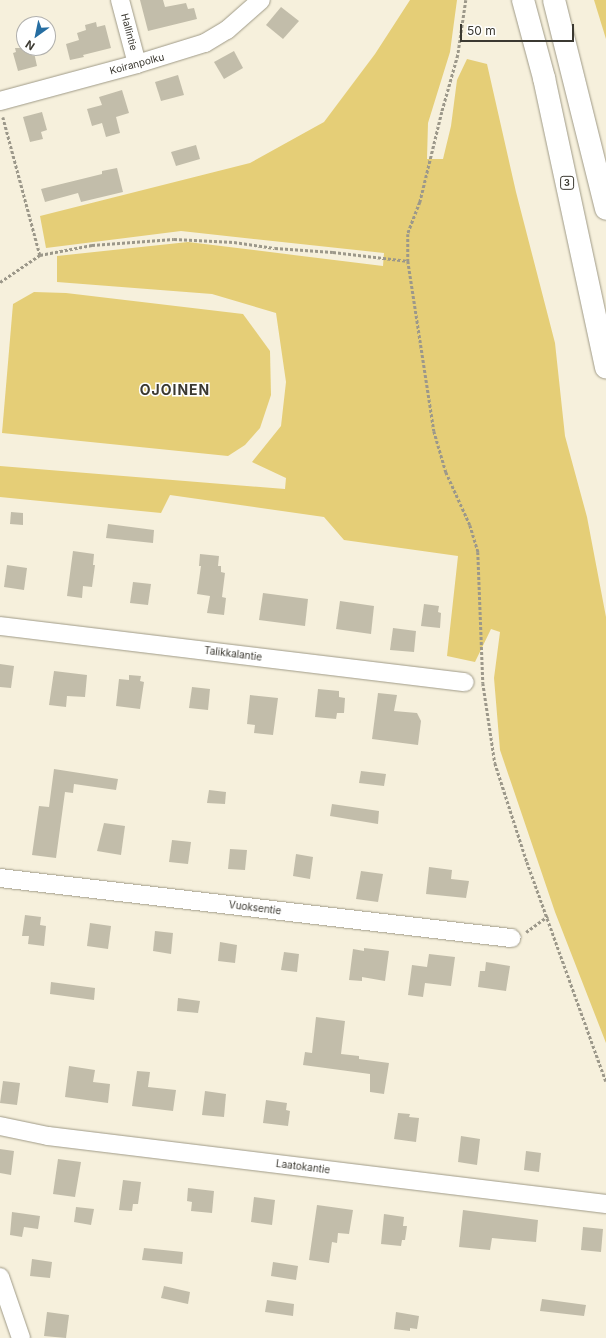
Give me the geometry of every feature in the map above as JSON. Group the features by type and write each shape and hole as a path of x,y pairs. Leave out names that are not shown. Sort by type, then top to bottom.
{"highway":[{"name":"3","path":"523,0 544,78 606,367"},
{"path":"554,0 606,208"}],"street":[{"name":"Hallintie","path":"120,0 138,64"},
{"name":"Koiranpolku","path":"1,107 205,43 227,30 261,0"},
{"name":"Talikkalantie","path":"0,626 465,682"},
{"name":"Vuoksentie","path":"0,878 511,938"},
{"name":"Laatokantie","path":"0,1126 48,1136 606,1204"},
{"path":"0,1277 21,1338"}],"path":[{"path":"466,0 458,55 442,112 420,202 408,234 408,261 434,431 446,472 470,525 478,552 483,683 495,763 528,862 606,1081"},
{"path":"1,107 40,254"},
{"path":"0,282 40,254 92,245 197,239 408,261"},
{"path":"511,938 531,930 548,916"}],"shaded area":[{"path":"410,0 457,0 450,52 428,123 427,159 443,159 451,126 457,80 467,59 487,64 516,192 555,343 565,436 587,517 606,617 606,1043 555,912 500,750 494,678 500,632 491,629 475,662 447,656 458,556 344,540 324,517 170,495 161,513 0,497 0,466 285,489 286,478 252,462 281,426 286,382 276,313 212,294 57,282 57,256 188,242 383,266 384,253 181,231 46,248 40,216 250,163 324,122 375,54"},
{"path":"594,0 606,0 606,39"},
{"path":"34,292 66,293 243,314 270,351 271,395 260,428 245,445 228,456 2,433 13,304"}],"building":[{"path":"140,0 163,0 165,7 186,3 188,9 194,8 197,19 148,31"},
{"path":"281,7 299,21 283,39 266,25"},
{"path":"96,22 97,27 105,25 111,48 70,60 66,44 79,40 77,33 86,30 85,25"},
{"path":"234,51 243,68 224,79 214,62"},
{"path":"16,52 16,56 35,56 37,66 18,71 13,53"},
{"path":"178,75 184,95 161,101 155,82"},
{"path":"122,90 129,113 116,117 120,133 106,137 102,123 92,126 87,109 102,105 99,97"},
{"path":"42,112 47,130 41,132 43,139 30,142 23,117"},
{"path":"196,145 200,159 176,166 171,152"},
{"path":"117,168 123,192 81,202 78,193 45,202 41,189 102,174 102,171"},
{"path":"11,512 23,513 23,525 10,524"},
{"path":"108,524 154,530 153,543 106,538"},
{"path":"73,551 94,554 93,565 95,565 92,587 83,586 82,598 67,596"},
{"path":"200,554 219,556 218,566 221,566 221,572 225,573 222,597 226,598 224,615 207,613 210,596 197,594 201,566 199,566"},
{"path":"7,565 27,568 24,590 4,587"},
{"path":"133,582 151,584 148,605 130,603"},
{"path":"263,593 308,599 305,626 259,620"},
{"path":"340,601 374,606 371,634 336,629"},
{"path":"424,604 439,606 438,612 441,613 440,628 421,626"},
{"path":"393,628 416,631 414,652 390,650"},
{"path":"0,664 14,666 11,688 0,687"},
{"path":"54,671 87,675 85,697 67,696 66,707 49,705"},
{"path":"129,675 141,676 140,681 144,682 140,709 116,706 119,679 129,680"},
{"path":"192,687 210,689 208,710 189,708"},
{"path":"318,689 339,691 339,697 345,698 344,713 337,713 336,719 315,717"},
{"path":"378,693 397,695 394,711 417,713 421,721 418,745 372,739"},
{"path":"250,695 278,698 273,735 254,733 255,725 247,724"},
{"path":"54,769 118,779 116,790 74,784 73,793 65,792 56,858 32,855 39,806 49,807"},
{"path":"361,771 386,774 384,786 359,783"},
{"path":"209,790 226,792 225,804 207,803"},
{"path":"332,804 379,811 378,824 330,816"},
{"path":"104,823 125,826 121,855 97,851"},
{"path":"172,840 191,842 188,864 169,862"},
{"path":"230,849 247,850 245,870 228,869"},
{"path":"296,854 313,857 310,879 293,876"},
{"path":"429,867 452,870 451,879 469,881 466,898 426,894"},
{"path":"361,871 383,874 378,902 356,899"},
{"path":"25,915 41,917 40,925 46,926 44,946 28,944 29,936 22,936"},
{"path":"90,923 111,926 108,949 87,946"},
{"path":"155,931 173,933 171,954 153,951"},
{"path":"220,942 237,945 235,963 218,961"},
{"path":"364,948 389,951 385,981 362,977 362,981 349,980 353,949 364,951"},
{"path":"284,952 299,954 297,972 281,970"},
{"path":"429,954 455,957 451,986 425,983 423,997 408,995 412,965 427,967"},
{"path":"486,962 510,966 506,991 478,987 480,971 485,971"},
{"path":"51,982 95,988 94,1000 50,994"},
{"path":"178,998 200,1001 198,1013 177,1011"},
{"path":"316,1017 345,1021 341,1054 359,1056 359,1059 389,1063 384,1094 370,1092 370,1074 303,1065 305,1052 312,1053"},
{"path":"69,1066 95,1070 93,1082 110,1084 108,1103 65,1097"},
{"path":"137,1071 150,1072 148,1087 176,1090 173,1111 132,1106"},
{"path":"3,1081 20,1083 17,1105 0,1103"},
{"path":"205,1091 226,1094 224,1117 202,1115"},
{"path":"266,1100 287,1103 286,1110 290,1111 288,1126 263,1123"},
{"path":"398,1113 410,1114 409,1117 419,1118 416,1142 394,1139"},
{"path":"461,1136 480,1139 477,1165 458,1162"},
{"path":"0,1149 14,1151 11,1175 0,1173"},
{"path":"526,1151 541,1153 539,1172 524,1170"},
{"path":"58,1159 81,1162 75,1197 53,1194"},
{"path":"123,1180 141,1182 138,1204 133,1204 132,1211 119,1210"},
{"path":"188,1188 214,1191 212,1213 191,1211 192,1202 187,1201"},
{"path":"254,1197 275,1200 272,1225 251,1222"},
{"path":"317,1205 353,1210 349,1234 338,1233 337,1243 332,1242 329,1263 309,1260"},
{"path":"76,1207 94,1209 91,1225 74,1222"},
{"path":"463,1210 538,1220 536,1242 492,1238 490,1250 459,1247"},
{"path":"12,1212 40,1216 38,1229 24,1227 22,1237 10,1235"},
{"path":"384,1214 404,1217 403,1226 407,1226 405,1240 402,1240 401,1246 381,1244"},
{"path":"583,1227 603,1229 601,1252 581,1250"},
{"path":"144,1248 183,1252 182,1264 142,1260"},
{"path":"32,1259 52,1262 50,1278 30,1276"},
{"path":"273,1262 298,1266 296,1280 271,1276"},
{"path":"164,1286 190,1292 188,1304 161,1298"},
{"path":"542,1299 586,1305 584,1316 540,1311"},
{"path":"267,1300 294,1304 293,1316 265,1312"},
{"path":"47,1312 69,1315 66,1338 44,1336"},
{"path":"396,1312 419,1316 417,1329 410,1328 410,1331 394,1329"}],"district":[{"name":"OJOINEN","path":"175,390"}]}
